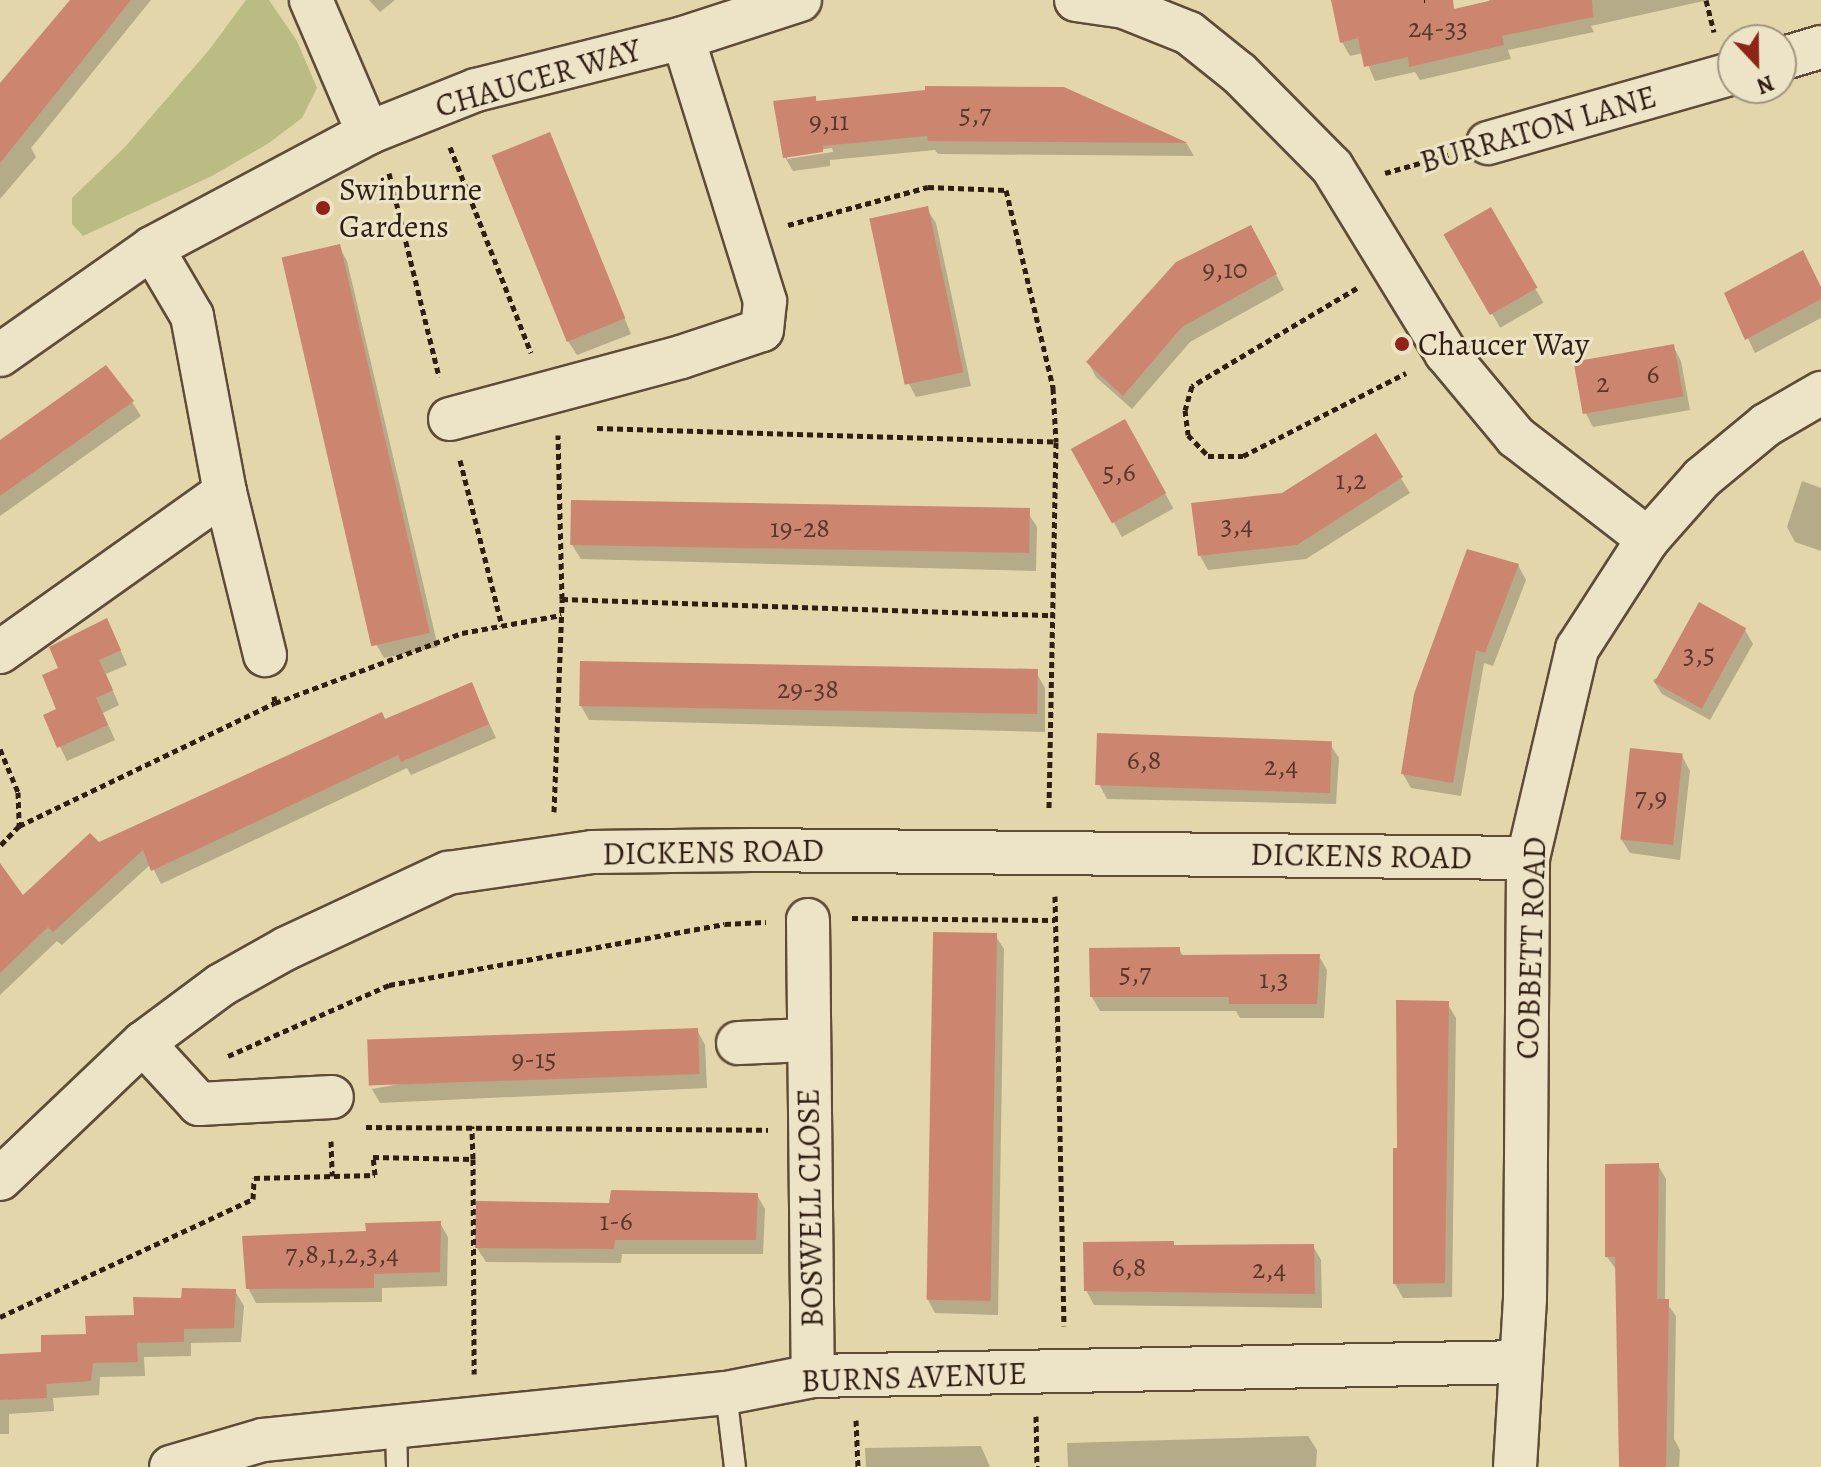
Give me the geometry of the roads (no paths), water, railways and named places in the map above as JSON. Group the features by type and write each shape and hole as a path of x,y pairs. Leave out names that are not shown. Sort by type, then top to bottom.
{"street":[{"path":"311,0 368,133"},
{"name":"CHAUCER WAY","path":"0,355 152,248 368,133 476,90 683,38 800,0"},
{"path":"1076,0 1124,7 1189,33 1239,73 1332,167 1446,353 1516,437 1648,539"},
{"path":"450,419 681,357 762,330 765,301 683,38"},
{"path":"1797,54 1821,47"},
{"name":"BURRATON LANE","path":"1488,143 1717,78"},
{"path":"152,248 192,316 225,492 265,655"},
{"name":"COBBETT ROAD","path":"1515,1467 1525,1299 1528,858 1577,649 1648,539 1702,478 1766,425 1821,393"},
{"path":"0,652 225,492"},
{"name":"DICKENS ROAD","path":"0,1179 143,1043 234,978 287,948 448,873 592,852 752,850 1052,870 1528,858"},
{"name":"BOSWELL CLOSE","path":"808,920 813,1376"},
{"path":"738,1043 807,1040"},
{"path":"143,1043 199,1104 332,1112"},
{"name":"BURNS AVENUE","path":"171,1467 263,1440 726,1393 813,1376 1521,1362"}],"lane":[{"path":"726,1393 735,1467"},
{"path":"396,1426 397,1467"}],"place":[{"name":"Swinburne Gardens","path":"323,208"},
{"name":"Chaucer Way","path":"1402,344"}]}
